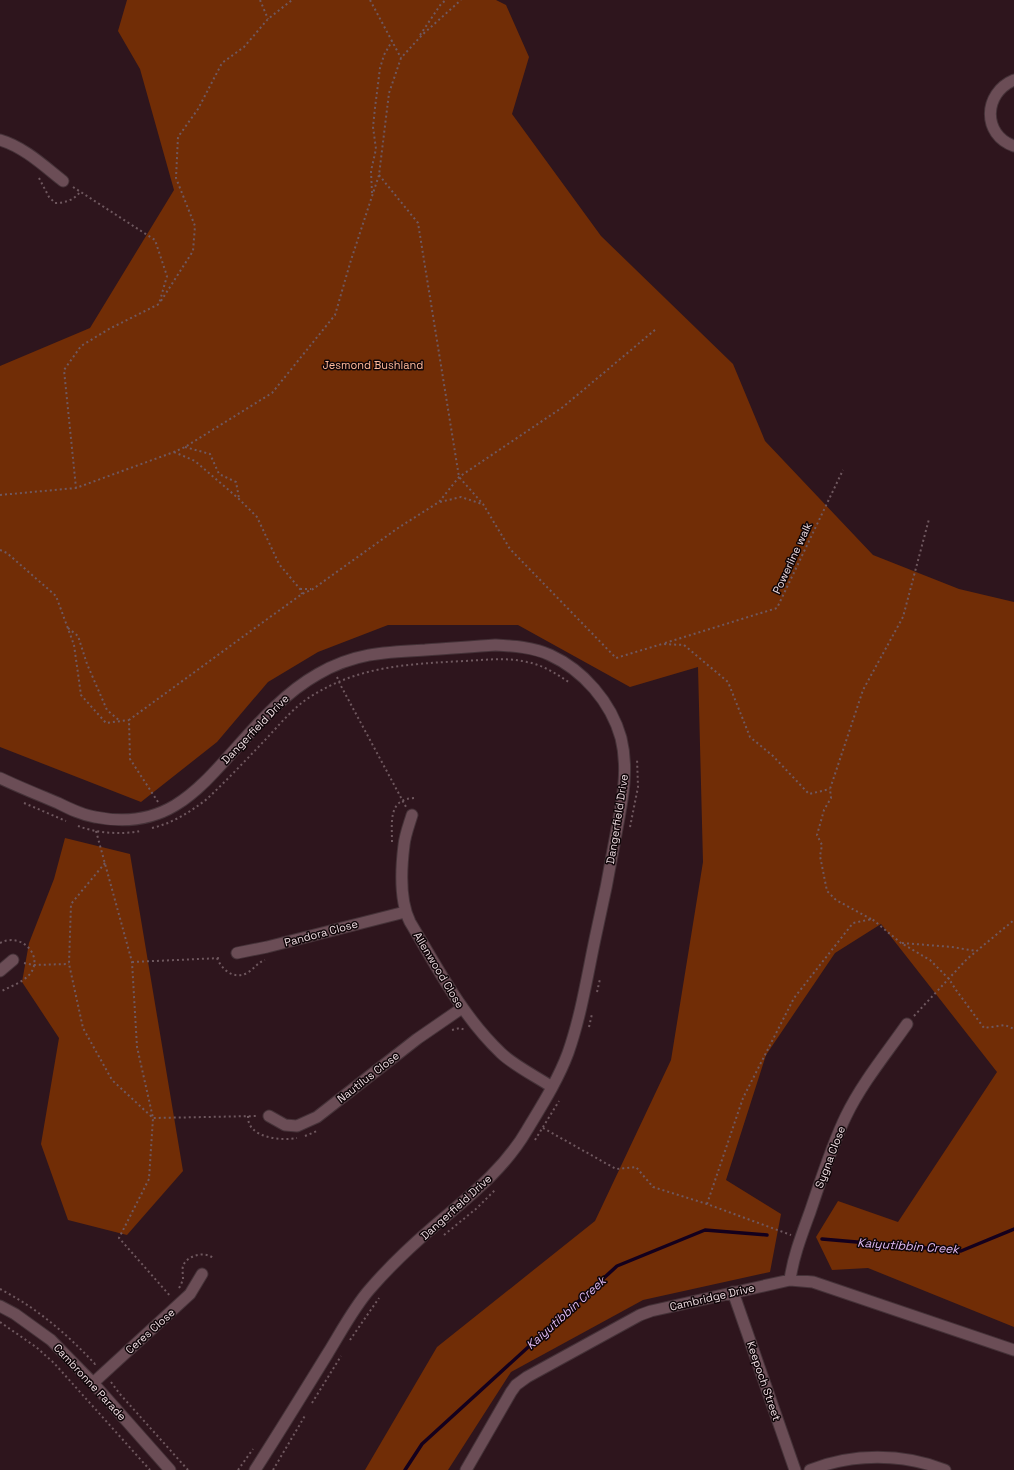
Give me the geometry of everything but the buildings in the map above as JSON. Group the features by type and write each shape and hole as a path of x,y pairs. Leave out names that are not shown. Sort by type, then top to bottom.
{"street":[{"path":"1014,80 1001,88 995,95 991,106 991,119 995,130 1014,156"},
{"path":"0,140 10,143 30,154 63,181"},
{"path":"1003,140 1014,146"},
{"name":"Dangerfield Drive","path":"0,778 76,811 94,817 126,820 144,818 164,811 189,796 206,782 244,738 284,697 317,674 356,657 379,652 494,645 523,648 548,654 568,666 590,684 608,710 620,736 623,750 625,777 608,876 578,1016 568,1053 552,1087 526,1132 505,1160 477,1190 394,1263 368,1291 255,1470"},
{"name":"Allenwood Close","path":"412,815 404,844 402,879 405,912 462,1008 480,1032 502,1054 552,1087"},
{"name":"Pandora Close","path":"237,952 267,948 405,912"},
{"path":"0,971 13,960"},
{"name":"Nautilus Close","path":"269,1116 285,1124 297,1126 317,1117 417,1039 462,1008"},
{"name":"Sygna Close","path":"790,1280 801,1238 833,1143 847,1114 907,1024"},
{"name":"Ceres Close","path":"93,1383 190,1294 202,1274"},
{"name":"Cambridge Drive","path":"466,1470 511,1392 521,1381 640,1314 733,1292 790,1280 813,1282 1014,1350"},
{"name":"Keepoch Street","path":"733,1292 795,1470"},
{"name":"Cambronne Parade","path":"0,1306 15,1314 51,1340 93,1383 170,1470"},
{"path":"810,1470 839,1461 869,1457 898,1459 932,1465 945,1470"}],"path":[{"path":"260,0 268,19"},
{"path":"76,488 64,370 81,346 109,329 159,304 193,251 195,226 176,178 178,137 198,109 222,63 244,47 268,19 292,0"},
{"path":"370,0 401,58"},
{"path":"414,44 446,0"},
{"path":"0,495 76,488 174,452 185,447 272,393 335,314 379,175 389,93 401,58 460,0"},
{"path":"372,196 372,171 376,149 373,127 380,68 384,55 392,42"},
{"path":"35,172 40,178 49,197 55,203 70,200 76,197 80,192"},
{"path":"379,175 418,223 459,477 483,504"},
{"path":"63,181 155,240 167,276 159,304"},
{"path":"0,550 7,553 56,596 74,645 81,694 106,723 129,720 302,594 313,590 398,528 439,502 459,477 564,408 656,330"},
{"path":"185,447 210,454 219,474 236,482 239,499"},
{"path":"174,452 194,462 239,499 257,517 279,564 300,589 302,594"},
{"name":"Powerline walk","path":"483,504 510,549 616,658 777,608 843,470"},
{"path":"439,502 461,498 483,504"},
{"path":"929,520 903,617 863,690 830,789 831,798 824,810 817,835 822,846 820,856 828,891 836,900 872,919 901,943 930,960 948,979 984,1028 1005,1025 1014,1029"},
{"path":"300,589 313,590"},
{"path":"68,628 78,636 87,664 107,710 120,721"},
{"path":"662,644 684,645 728,682 750,736 774,756 809,794 830,789"},
{"path":"148,829 174,821 194,809 216,790 298,707 339,681 386,668 437,663 507,660 528,662 542,667 557,674 574,685"},
{"path":"334,666 339,681 401,800"},
{"path":"129,720 130,759 164,811"},
{"path":"630,830 638,787 637,757"},
{"path":"22,802 69,822"},
{"path":"94,817 96,830 132,962 137,1047 153,1118 149,1178 119,1238 179,1305"},
{"path":"76,825 117,833 142,830"},
{"path":"105,863 71,904 69,964 83,1028 112,1080 153,1118 269,1116"},
{"path":"707,1204 743,1098 794,998 853,923 872,919"},
{"path":"907,1024 976,951 1014,920"},
{"path":"0,943 9,939 24,943 33,954 34,961 28,976 0,992"},
{"path":"901,943 952,947 976,951"},
{"path":"132,962 221,958"},
{"path":"13,960 33,965 69,964"},
{"path":"597,993 600,979"},
{"path":"589,1027 593,1014"},
{"path":"449,1032 455,1028 460,1028 466,1031 468,1035"},
{"path":"534,1142 544,1128 560,1099"},
{"path":"248,1116 249,1124 253,1130 273,1138 302,1138 318,1131"},
{"path":"532,1121 616,1169 636,1167 652,1187 707,1204 801,1238"},
{"path":"440,1238 477,1208 497,1188"},
{"path":"166,1301 179,1288 183,1280 183,1266 187,1260 197,1255 204,1254 213,1258"},
{"path":"347,1345 380,1297"},
{"path":"0,1322 36,1347 54,1363 150,1470"},
{"path":"312,1404 340,1360 342,1351"},
{"path":"95,1364 101,1359"},
{"path":"111,1382 119,1393 188,1470"},
{"path":"274,1470 308,1410"},
{"path":"238,1470 253,1449"}],"green space":[{"name":"Jesmond Bushland","path":"127,0 496,0 506,5 529,57 512,114 601,236 733,364 765,441 873,555 959,589 1014,602 1014,1327 868,1268 832,1270 816,1237 838,1201 898,1222 997,1072 881,924 835,953 766,1055 726,1180 781,1214 770,1272 643,1300 511,1372 448,1470 365,1470 437,1347 595,1221 671,1060 703,862 698,667 630,687 518,625 388,625 318,652 268,682 217,742 141,802 0,747 0,366 90,328 174,190 140,69 118,31"},
{"path":"65,838 130,854 183,1171 127,1235 68,1220 41,1144 59,1038 22,982 29,943 54,879"}],"waterway":[{"name":"Kaiyutibbin Creek","path":"822,1239 961,1251 1014,1229"},
{"name":"Kaiyutibbin Creek","path":"405,1470 422,1444 617,1266 705,1230 767,1235"}]}
